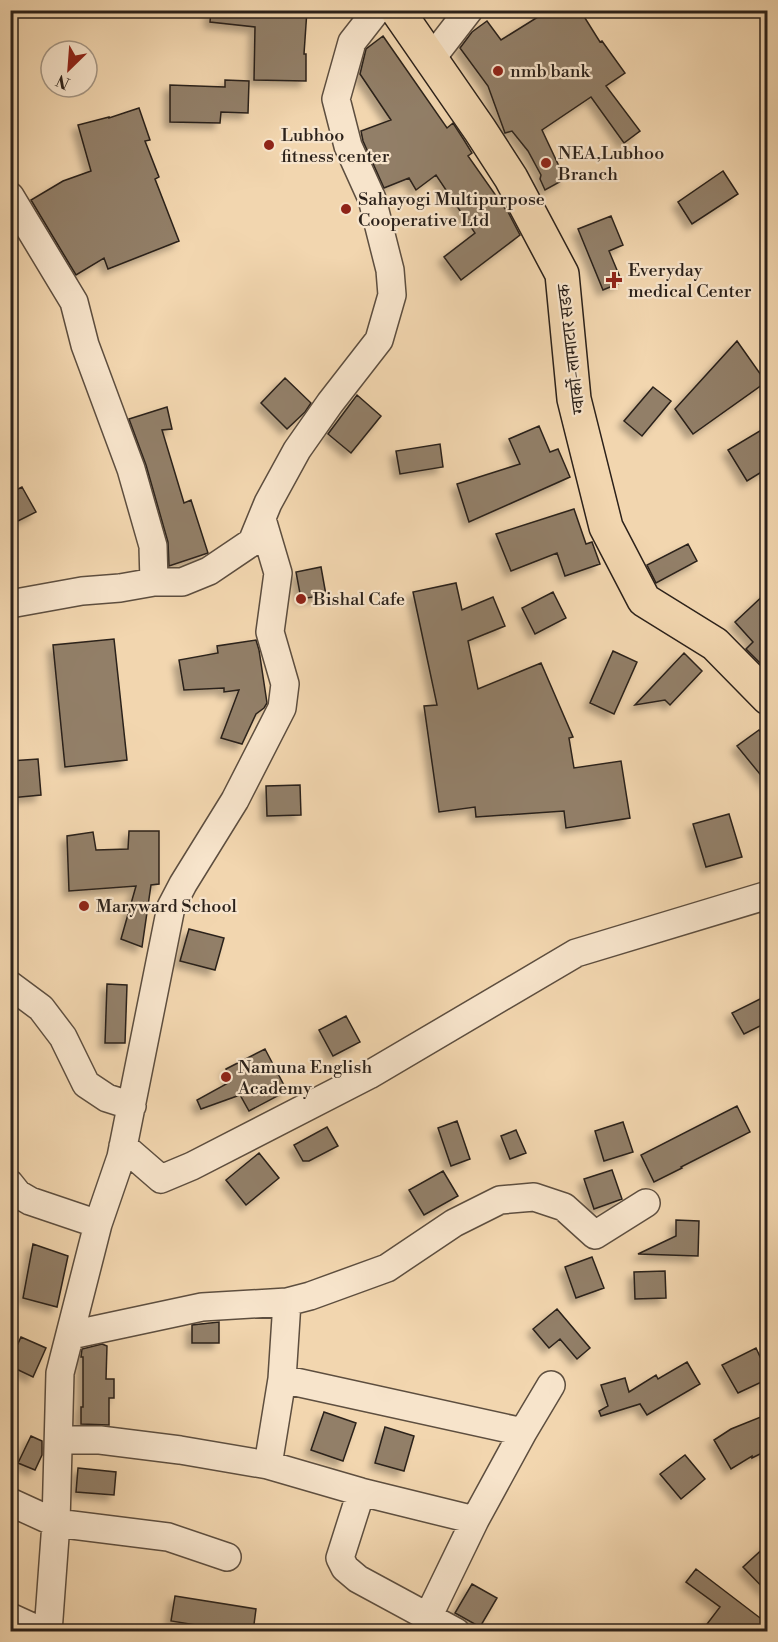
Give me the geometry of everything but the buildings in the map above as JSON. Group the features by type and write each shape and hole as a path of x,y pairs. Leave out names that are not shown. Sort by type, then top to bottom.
{"main road":[{"name":"ग्वार्को-लामाटार सडक","path":"397,10 511,178 562,274 574,399 606,527 644,600 715,644 768,698"}],"street":[{"path":"10,604 82,591 154,582 182,582 209,571 252,542 268,503 297,450 379,340 392,295 390,270 372,199 348,146 336,99 352,42 377,10"},
{"path":"431,59 469,10"},
{"path":"10,196 74,303 85,345 131,469 153,546 154,582"},
{"path":"48,1632 56,1523 60,1373 98,1224 121,1157 171,907 235,800 282,708 285,684 270,632 278,573 262,519"},
{"path":"123,1146 161,1179 192,1166 369,1075 576,953 768,895"},
{"path":"10,985 42,1008 63,1037 86,1084 107,1098 132,1106"},
{"path":"10,1184 18,1194 30,1201 98,1224"},
{"path":"71,1335 202,1307 286,1302 310,1296 387,1268 454,1223 500,1200 534,1197 564,1207 595,1235 646,1203"},
{"path":"268,1465 282,1379 286,1302"},
{"path":"282,1379 523,1432"},
{"path":"428,1617 475,1520 551,1385"},
{"path":"59,1440 100,1440 180,1450 268,1465 361,1492 475,1520"},
{"path":"361,1492 340,1558 345,1568 358,1579 456,1632"},
{"path":"10,1502 56,1523 168,1537 227,1557"},
{"path":"10,1617 43,1632"}],"place":[{"name":"nmb bank","path":"498,71"},
{"name":"Lubhoo fitness center","path":"269,145"},
{"name":"NEA,Lubhoo Branch","path":"546,163"},
{"name":"Sahayogi Multipurpose Cooperative Ltd","path":"346,209"},
{"name":"Everyday medical Center","path":"614,280"},
{"name":"Bishal Cafe","path":"301,599"},
{"name":"Maryward School","path":"84,906"},
{"name":"Namuna English Academy","path":"226,1077"}]}
